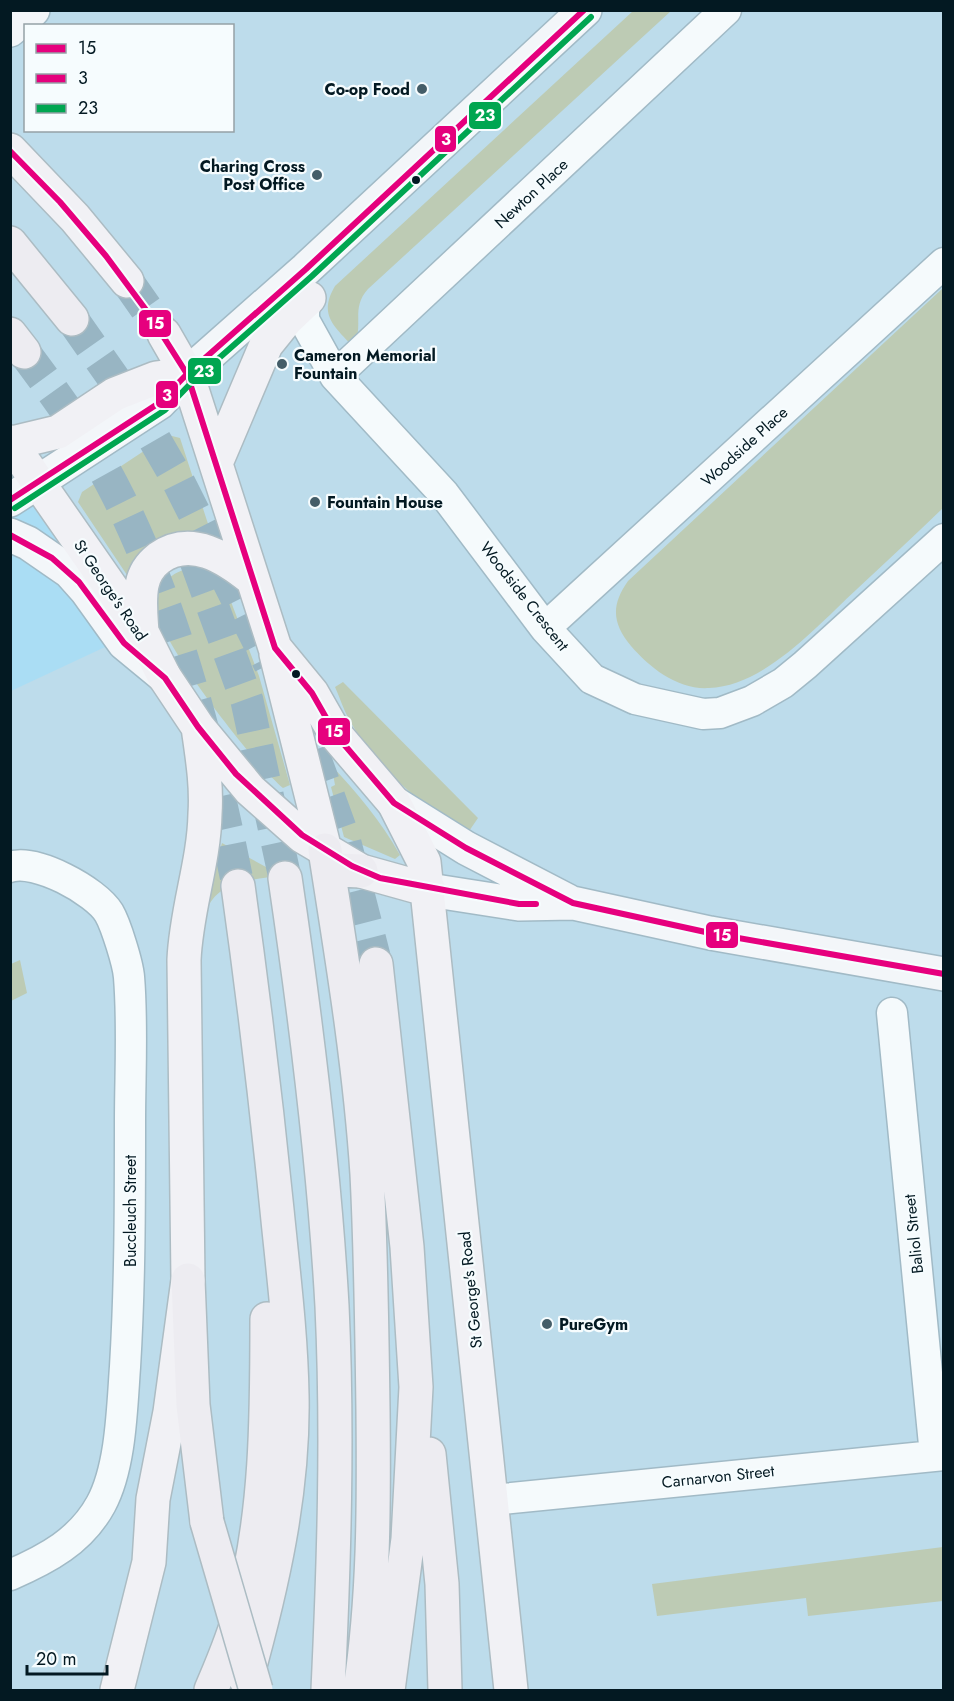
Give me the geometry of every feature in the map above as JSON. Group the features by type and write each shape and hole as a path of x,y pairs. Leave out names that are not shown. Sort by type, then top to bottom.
{"highway":[{"path":"10,243 72,319"},
{"path":"328,866 355,1057 367,1173 374,1492 371,1608 360,1690"},
{"path":"285,878 309,1044 332,1305 336,1527 328,1690"},
{"path":"238,886 267,1106 287,1302 292,1395 289,1456 275,1568 243,1690"},
{"path":"376,964 407,1247 416,1387 408,1539 388,1690"},
{"path":"212,1690 242,1608 253,1551 266,1442 267,1106"},
{"path":"188,1280 193,1405 207,1522 256,1690"},
{"path":"416,1387 428,1439 438,1538 445,1690"}],"main road":[{"path":"10,150 75,218 127,281"},
{"path":"216,463 266,345 286,319 309,298"},
{"name":"St George's Road","path":"164,334 187,374 275,648 312,693 325,718 360,766 394,803 417,846 429,890 511,1690"},
{"path":"11,443 58,432 115,394 156,378 187,374"},
{"name":"St George's Road","path":"11,443 142,632 164,676 198,727 250,790 328,866 361,871 429,890"},
{"path":"142,632 140,611 144,578 151,565 170,551 186,547 198,548 219,557 252,579"},
{"path":"275,648 328,866"},
{"path":"117,1690 149,1562 153,1499 171,1412 188,1280 184,960 186,924 206,814 205,771 198,727"}],"street":[{"path":"10,30 33,10"},
{"path":"10,500 159,404 187,374 230,339 585,10"},
{"name":"Newton Place","path":"335,376 726,10"},
{"path":"309,298 506,115 538,54"},
{"name":"Woodside Place","path":"545,628 944,263"},
{"name":"Woodside Crescent","path":"309,298 304,309 304,320 335,376 444,494 545,628 592,679 635,699 703,714 735,710 783,683 834,640 944,539"},
{"path":"10,535 28,543 70,572 86,590 124,643 164,676"},
{"path":"394,803 466,848 573,903"},
{"name":"Buccleuch Street","path":"10,867 16,865 38,868 56,874 95,898 109,912 129,975 131,1269 122,1413 106,1492 89,1523 76,1538 56,1552 10,1575"},
{"path":"429,890 519,904 573,903 710,933 944,974"},
{"name":"Baliol Street","path":"892,1013 939,1455"},
{"name":"Carnarvon Street","path":"492,1500 939,1455"}],"shaded area":[{"path":"10,442 135,633 11,691 10,691"}],"green space":[{"path":"633,11 671,11 368,289 360,303 358,331 353,347 330,320 328,305 335,286"},
{"path":"943,288 943,508 808,636 750,677 730,685 698,688 676,681 656,669 631,646 617,622 616,606 628,581"},
{"path":"168,435 180,438 211,533 127,575 78,502 82,492"},
{"path":"192,568 212,575 230,599 259,676 290,785 283,788 232,731 176,652 164,630 157,604 161,589 170,577"},
{"path":"343,682 478,818 465,837 418,799 372,753 350,721 335,687"},
{"path":"331,765 377,819 400,855 395,859 344,837 339,818 344,816 341,805 336,806 331,787 335,785 333,774 327,775 326,769"},
{"path":"222,843 277,873 276,876 230,886 215,897 209,905 204,904"},
{"path":"20,960 27,993 11,1001 11,964"},
{"path":"943,1547 943,1601 808,1616 806,1598 657,1616 652,1584"}],"tunnel":[{"path":"127,281 164,334"},
{"path":"72,319 145,423 175,475 270,664"},
{"path":"24,352 98,458 139,541 191,687 217,787 238,886"},
{"path":"196,561 247,701 285,878"},
{"path":"312,751 344,839 376,964"}],"transit line":[{"name":"3","path":"10,500 159,403 187,374 306,269 584,10"},
{"name":"23","path":"15,508 165,410 193,381 312,276 591,17"},
{"name":"15","path":"10,151 60,202 106,256 149,314 187,374 275,648 312,693 336,735 394,803 466,848 573,903 710,933 944,974"},
{"name":"15","path":"10,535 52,558 79,582 124,643 165,678 198,727 236,774 302,835 352,866 380,878 519,904 536,904"}],"place":[{"name":"Co-op Food","path":"422,89"},
{"name":"Charing Cross Post Office","path":"317,175"},
{"name":"Cameron Memorial Fountain","path":"282,364"},
{"name":"Fountain House","path":"315,502"},
{"name":"PureGym","path":"547,1324"}]}
